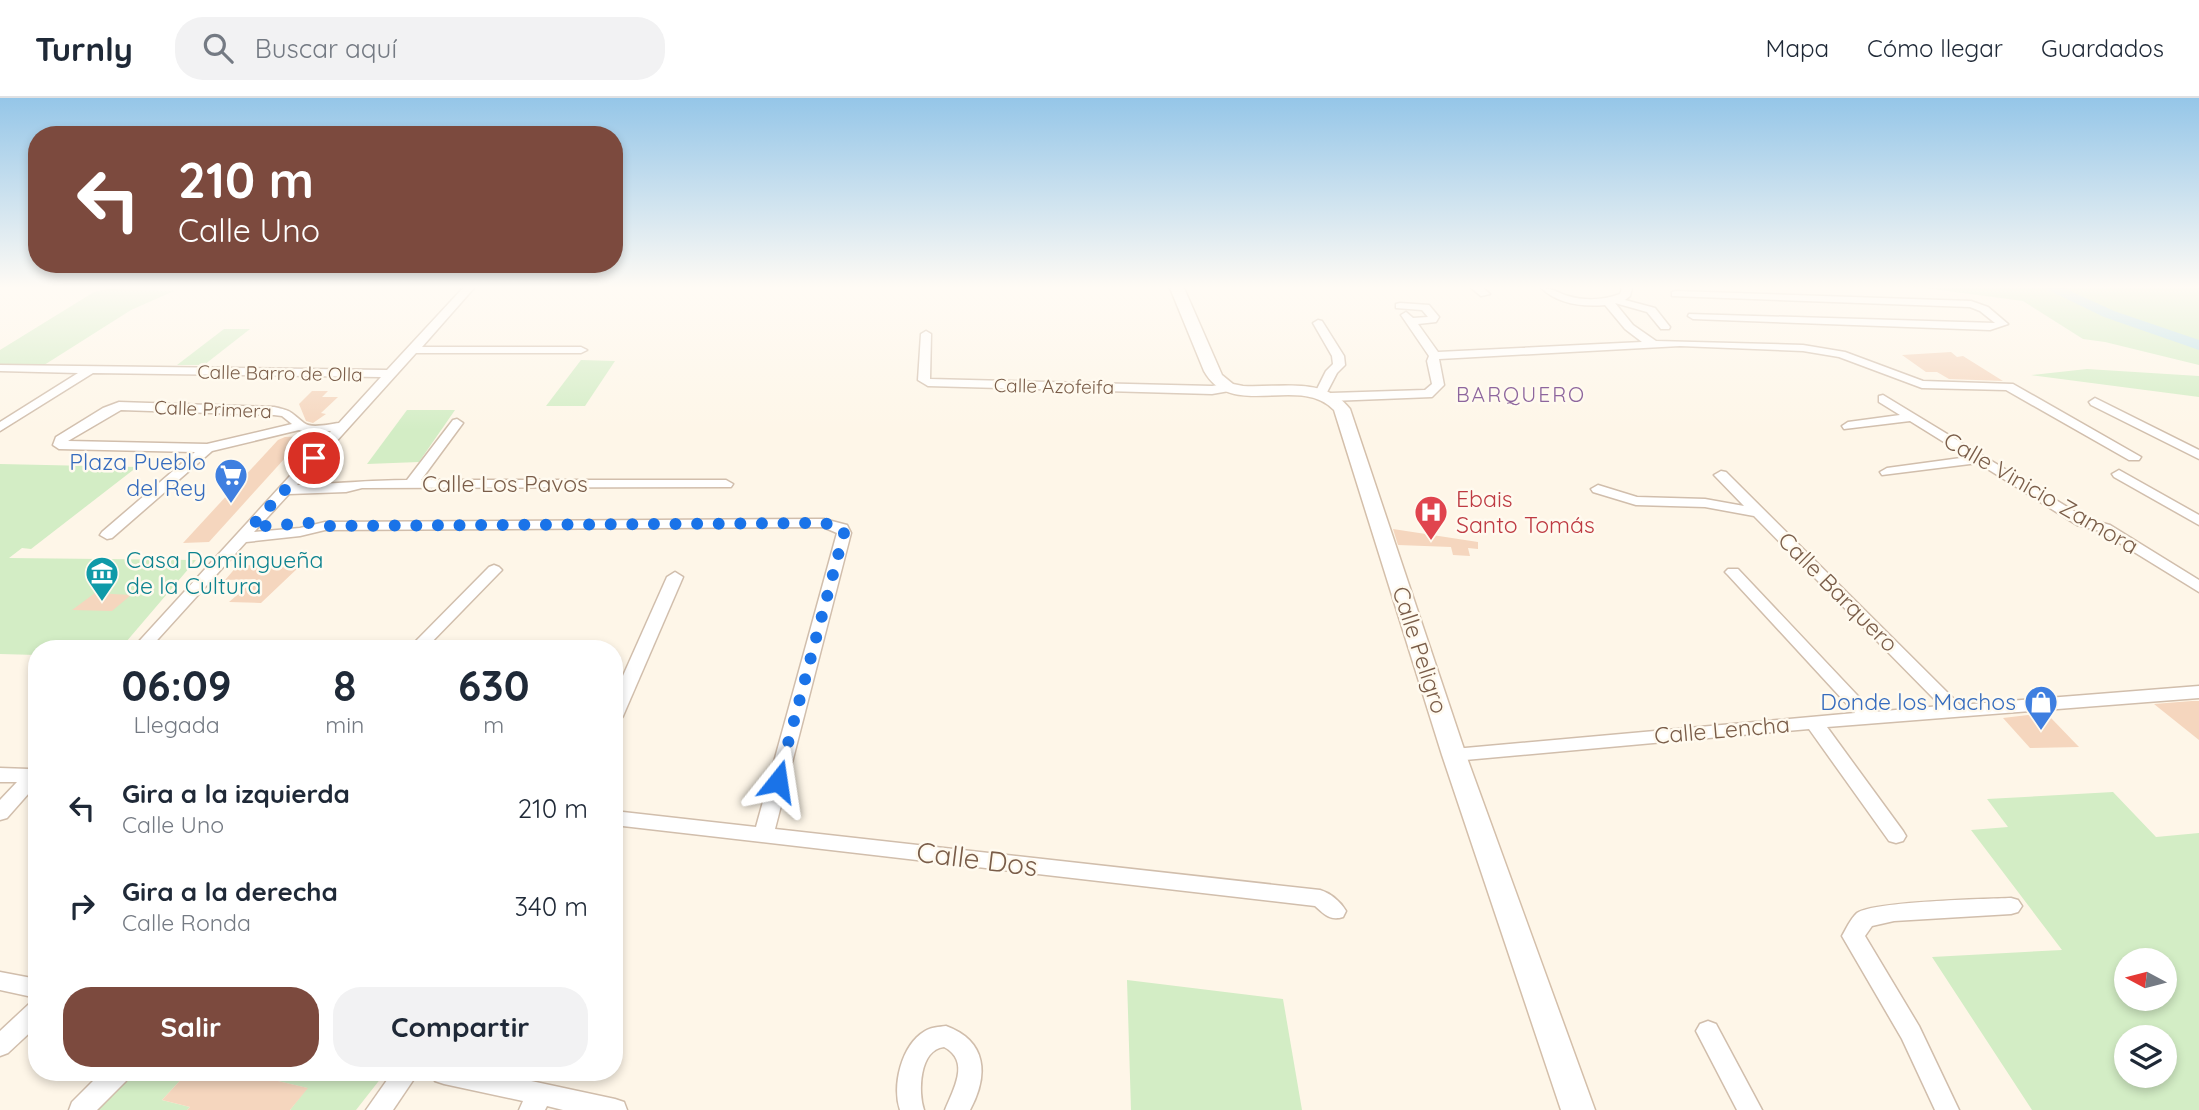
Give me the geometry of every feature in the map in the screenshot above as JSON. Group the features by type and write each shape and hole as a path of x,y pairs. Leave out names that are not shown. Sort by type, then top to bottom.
{"main road":[{"path":"1197,335 1216,378 1231,387 1326,395"},
{"name":"Calle Peligro","path":"1326,395 1342,409 1454,755 1578,1110"}],"street":[{"path":"148,640 428,335"},
{"name":"Calle Azofeifa","path":"926,335 924,380 928,382 1199,390 1231,387"},
{"path":"1325,335 1338,356 1339,365 1332,371 1326,395 1428,394 1438,385 1433,360 1436,356"},
{"path":"1421,335 1436,356"},
{"path":"1641,335 1653,344"},
{"path":"1733,335 1736,339"},
{"path":"1790,335 1796,342"},
{"path":"1436,356 1653,344 1741,344 1803,348 1840,354 1922,384 2005,386 2134,457"},
{"path":"415,350 581,350"},
{"name":"Calle Barro de Olla","path":"0,368 392,374"},
{"path":"0,377 14,368"},
{"path":"0,427 90,370"},
{"name":"Calle Vinicio Zamora","path":"1883,399 2082,522 2105,528 2199,587"},
{"path":"2095,402 2199,455"},
{"name":"Calle Primera","path":"207,448 59,445 61,440 98,416 119,407 262,409 286,413 296,420 299,426 310,429 342,428"},
{"path":"1848,426 1913,417"},
{"path":"411,484 457,423"},
{"path":"107,535 207,448 299,426"},
{"path":"1887,472 1980,459"},
{"path":"2119,474 2199,521"},
{"name":"Calle Barquero","path":"1721,475 1955,710"},
{"name":"Calle Los Pavos","path":"284,490 411,484 726,484"},
{"path":"1598,489 1636,501 1712,504 1759,513"},
{"path":"246,532 300,532 325,526 824,523 842,528 844,533 764,835"},
{"path":"424,640 494,570"},
{"path":"1733,572 1870,719"},
{"path":"623,696 676,577"},
{"name":"Calle Lencha","path":"1454,755 1955,710 2199,692"},
{"path":"1814,723 1896,836"},
{"path":"0,775 28,774"},
{"path":"0,813 28,782"},
{"name":"Calle Dos","path":"623,819 1320,898 1335,911"},
{"path":"1947,1110 1911,1032 1853,936 1865,919 1894,913 2011,906"},
{"path":"0,981 28,987"},
{"path":"0,1046 28,1020"},
{"path":"1708,1031 1750,1110"},
{"path":"912,1110 907,1090 916,1054 925,1042 939,1037 953,1039 964,1046 969,1057 971,1075 957,1110"},
{"path":"81,1110 109,1081"},
{"path":"378,1110 400,1081"},
{"path":"469,1081 536,1102 615,1110"}],"green space":[{"path":"24,335 91,335 41,367 0,364 0,350"},
{"path":"216,335 242,335 204,365 177,365"},
{"path":"2077,335 2199,335 2199,365 2105,342 2083,339"},
{"path":"581,360 615,361 585,406 546,406"},
{"path":"2087,369 2199,376 2199,397 2031,375"},
{"path":"407,410 455,410 419,462 367,464"},
{"path":"0,464 137,467 31,549 22,548 9,558 196,560 128,640 28,640 28,655 0,654"},
{"path":"2113,792 2156,837 2199,833 2199,1110 2032,1110 1932,957 2062,950 1971,830 2008,827 1987,799"},
{"path":"1127,980 1283,999 1302,1110 1131,1110"},
{"path":"122,1081 180,1081 162,1100 190,1107 187,1110 94,1110"},
{"path":"278,1081 379,1081 356,1110 290,1110 307,1088"}],"building":[{"path":"1951,352 1957,357 1963,356 2003,381 1949,379 1937,372 1926,372 1902,355"},
{"path":"312,391 328,391 322,397 338,397 321,413 326,414 313,423 306,421 299,404"},
{"name":"Plaza Pueblo del Rey","path":"305,436 209,542 183,543 278,440"},
{"name":"Ebais Santo Tomás","path":"1393,529 1478,542 1478,549 1468,548 1470,556 1453,555 1451,547 1398,545"},
{"path":"238,565 300,566 261,603 229,602 256,579 225,580"},
{"name":"Casa Domingueña de la Cultura","path":"95,593 131,595 112,611 72,610"},
{"path":"2192,701 2199,701 2199,740 2154,704"},
{"name":"Donde los Machos","path":"2028,715 2051,718 2079,747 2030,748 2003,718"},
{"path":"180,1081 278,1081 308,1088 290,1110 187,1110 190,1107 162,1100"}],"waterway":[{"path":"2171,335 2199,345"}],"place":[{"name":"Plaza Pueblo del Rey","path":"231,505"},
{"name":"Ebais Santo Tomás","path":"1431,542"},
{"name":"Casa Domingueña de la Cultura","path":"102,603"},
{"name":"Donde los Machos","path":"2041,732"}],"district":[{"name":"BARQUERO","path":"1521,395"}],"route":[{"path":"314,458 251,527 310,523 325,526 824,523 842,528 844,533 778,781"}]}
